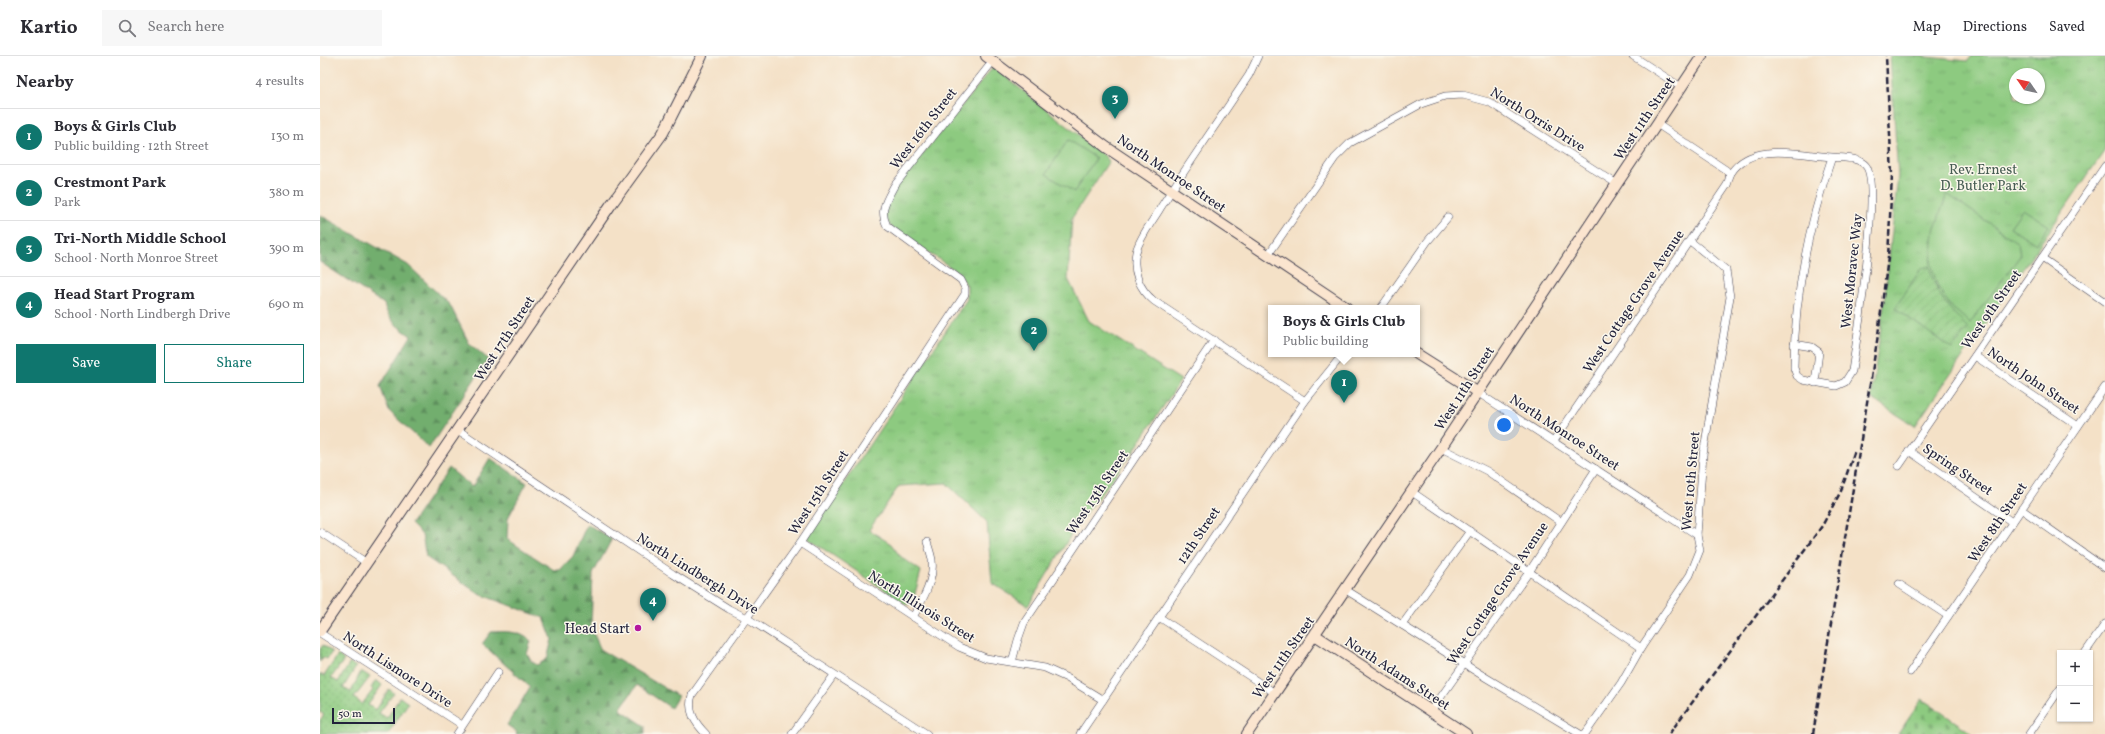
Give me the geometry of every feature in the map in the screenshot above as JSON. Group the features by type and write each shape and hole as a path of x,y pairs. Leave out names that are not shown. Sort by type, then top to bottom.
{"street":[{"name":"West 17th Street","path":"320,632 610,206 663,133 702,56"},
{"path":"1258,56 1249,76 1140,241 1136,253 1135,271 1141,286 1149,297 1305,401"},
{"path":"1633,56 1681,87"},
{"name":"West 11th Street","path":"1247,734 1442,448 1477,392 1702,56"},
{"name":"North Monroe Street","path":"989,59 1106,146 1343,305"},
{"name":"West 16th Street","path":"965,288 961,280 952,272 887,226 882,216 885,202 894,186 989,59"},
{"name":"North Orris Drive","path":"1268,254 1335,158 1346,146 1421,104 1444,96 1463,95 1488,102 1617,184"},
{"path":"1657,124 1730,174"},
{"name":"West Moravec Way","path":"1730,174 1746,159 1757,154 1770,153 1832,157 1858,160 1868,167 1870,174 1870,208 1865,282 1852,371 1849,377 1841,385 1836,386 1803,380 1796,374 1794,344 1796,311 1806,246 1820,192 1832,157"},
{"name":"West 9th Street","path":"1899,466 2105,166"},
{"name":"West Cottage Grove Avenue","path":"1554,440 1690,242 1727,185 1730,174"},
{"path":"1383,305 1427,242 1448,217"},
{"name":"West 10th Street","path":"1585,734 1621,683 1641,648 1694,567 1700,550 1697,535 1703,455 1730,297 1726,270 1690,242"},
{"path":"2042,258 2105,302"},
{"name":"West 15th Street","path":"706,734 694,719 690,708 690,700 695,690 800,543 819,512 960,304 965,294 965,288"},
{"name":"West 13th Street","path":"1012,662 1024,623 1214,340"},
{"path":"1794,344 1812,346 1819,352 1815,383"},
{"name":"North Monroe Street","path":"1420,356 1554,440 1697,535"},
{"name":"North John Street","path":"1974,356 2078,426"},
{"name":"12th Street","path":"1080,734 1305,401 1341,357"},
{"name":"West 8th Street","path":"1910,672 2105,387"},
{"name":"North Lindbergh Drive","path":"458,430 673,574 729,609 747,618 927,734"},
{"path":"1442,448 1487,471 1561,522"},
{"name":"Spring Street","path":"1909,451 2012,522"},
{"name":"West Cottage Grove Avenue","path":"1431,711 1529,572 1596,469"},
{"path":"1412,492 1641,648"},
{"path":"2022,509 2105,568"},
{"path":"1402,625 1470,531"},
{"path":"320,532 367,563"},
{"path":"913,617 927,589 931,576 933,562 927,542"},
{"name":"North Illinois Street","path":"800,543 963,649 986,658 1045,668 1067,678 1103,700"},
{"path":"1899,584 1948,616"},
{"path":"1346,590 1580,734"},
{"path":"1159,617 1275,693"},
{"path":"2087,650 2105,624"},
{"name":"North Lismore Drive","path":"320,632 462,725"},
{"name":"North Adams Street","path":"1315,635 1466,734"},
{"path":"457,734 498,672"},
{"path":"792,734 834,675"},
{"path":"2031,733 2057,694"}],"green space":[{"name":"Rev. Ernest D. Butler Park","path":"1890,56 1915,56 1968,61 1972,56 2105,56 2105,150 1915,426 1871,398 1883,313 1898,176"},
{"path":"993,67 1104,155 1109,161 1072,218 1068,279 1089,321 1181,380 1133,452 1077,525 1028,606 992,583 987,522 946,483 899,486 869,530 891,544 900,556 921,571 913,601 907,605 807,538 967,299 967,286 959,273 890,226 884,215 888,197"},
{"path":"1068,140 1096,158 1074,192 1046,174"},
{"path":"1947,194 2018,243 2020,256 1970,323 1950,306 1937,285 1931,263 1934,231"},
{"path":"2023,209 2049,226 2036,244 2010,227"},
{"path":"320,215 408,265 450,305 469,343 488,359 429,448 389,411 380,386 411,336 391,319 384,304 320,262"},
{"path":"1929,266 1939,293 1954,314 1968,328 1952,349 1895,308 1921,269"},
{"path":"490,458 527,483 508,518 507,539 554,570 560,570 573,556 587,524 612,539 593,574 591,628 601,650 678,696 671,708 637,685 620,709 645,726 645,734 516,734 517,732 507,725 530,687 482,644 491,632 517,633 531,641 527,654 531,661 537,665 547,659 552,639 544,618 479,594 426,557 422,535 411,524 449,468 472,487"},
{"path":"323,645 332,652 327,659 323,657 320,662 320,649"},
{"path":"338,655 344,660 331,678 338,682 350,663 356,667 343,688 351,692 361,671 370,677 354,698 362,704 373,690 371,688 376,680 382,685 368,705 376,710 389,689 394,693 379,713 387,718 400,697 408,703 388,734 320,734 320,720 324,715 320,712 320,674 324,676"},
{"path":"1922,699 1973,734 1898,734"}],"railway":[{"path":"1813,734 1878,335 1888,258 1892,175 1886,56"},
{"path":"1669,734 1822,526 1841,491 1855,450"}],"place":[{"name":"Tri-North Middle School","path":"1115,119"},
{"name":"Crestmont Park","path":"1034,351"},
{"name":"Boys & Girls Club","path":"1344,403"},
{"name":"Head Start Program","path":"653,621"},
{"name":"Head Start","path":"638,628"}]}
